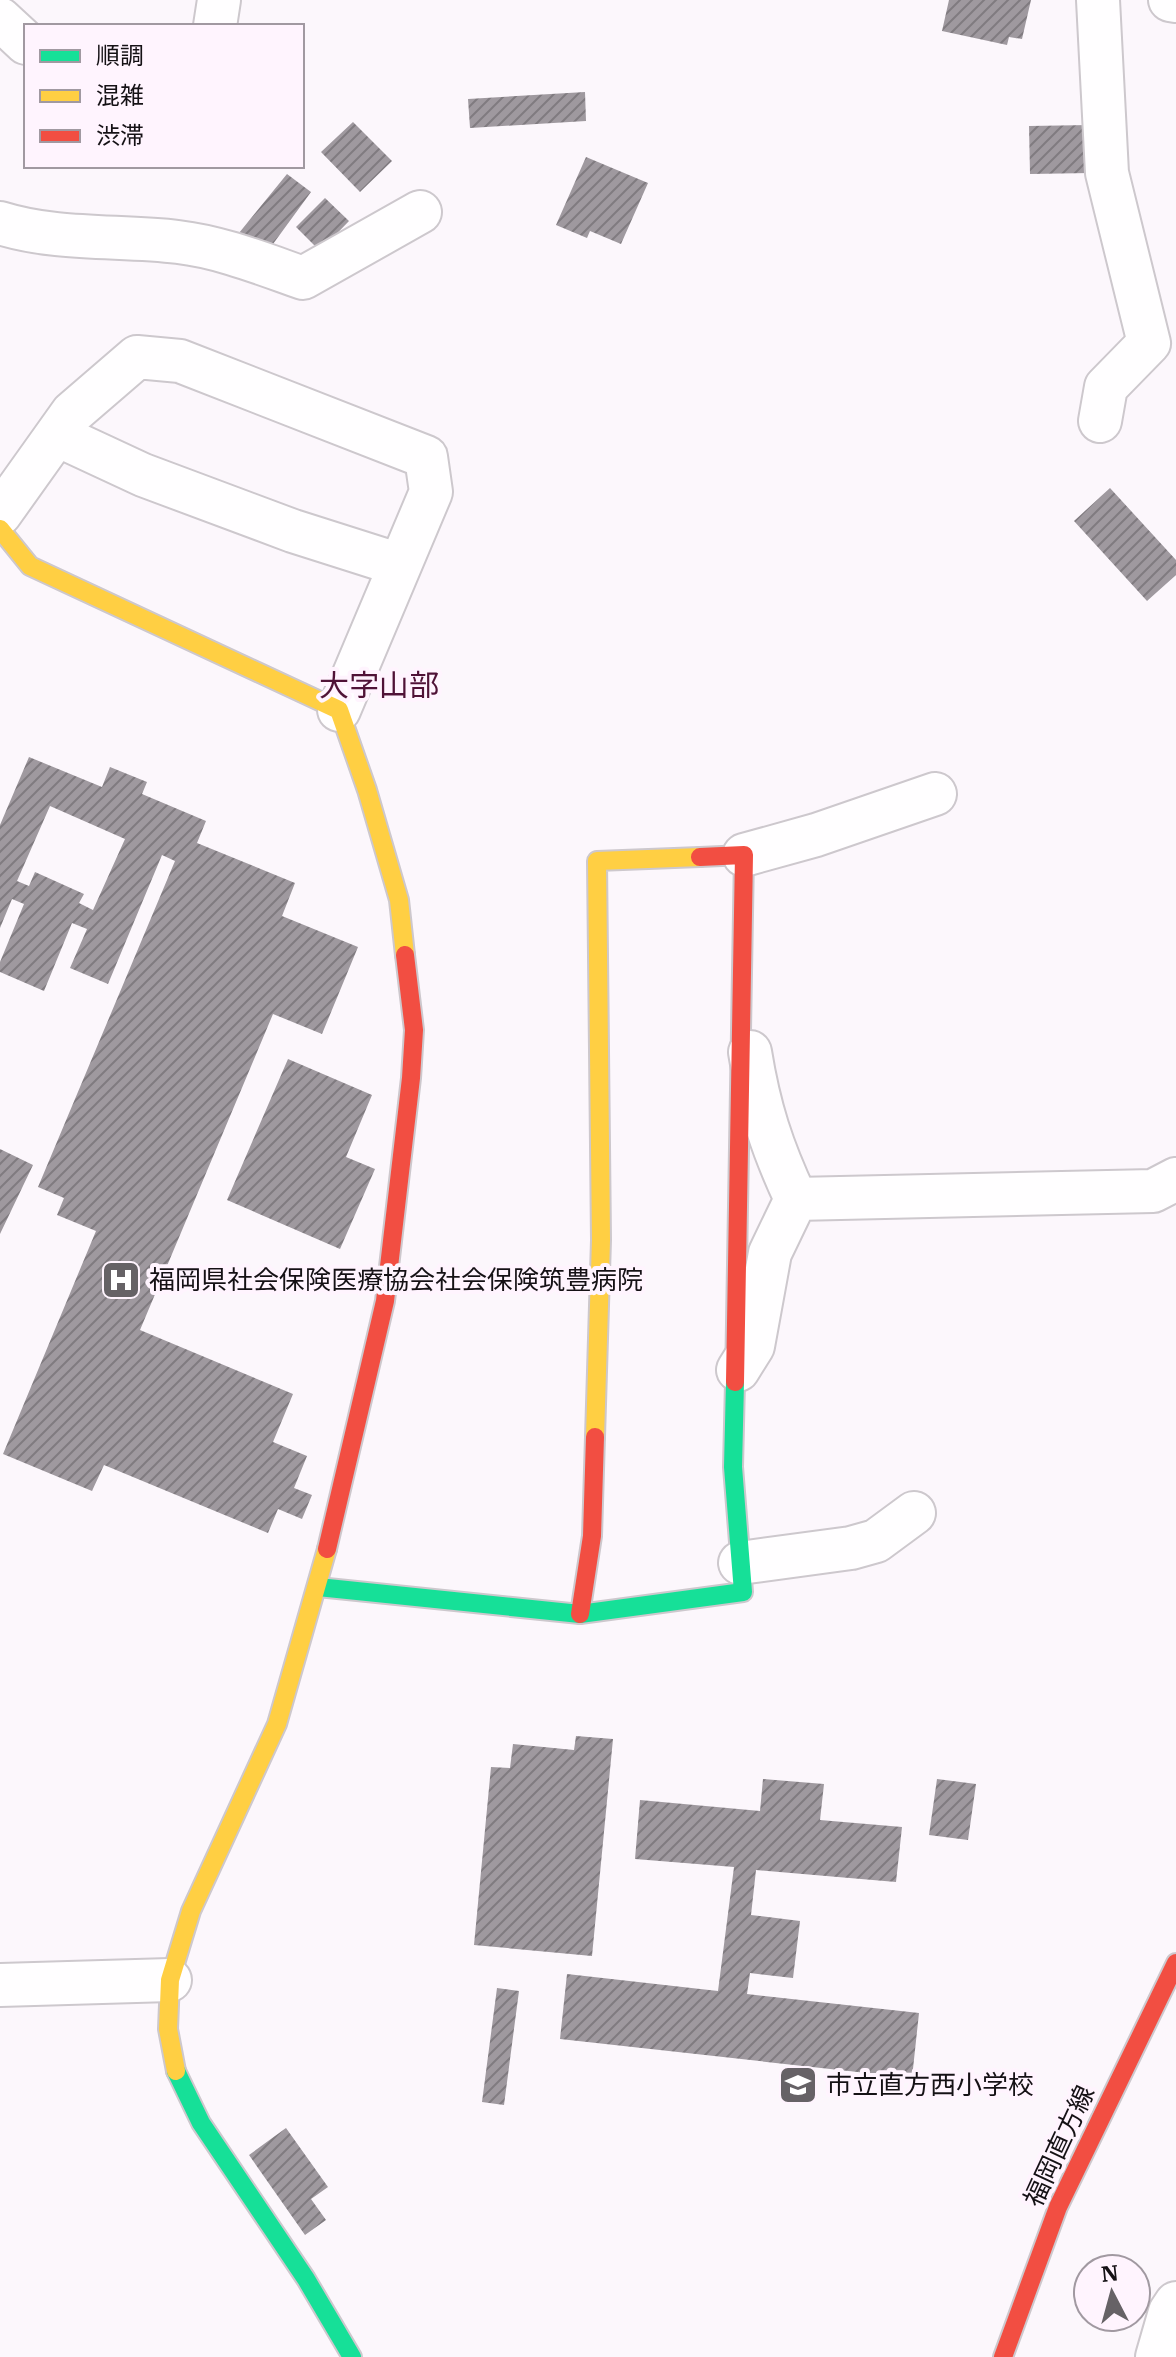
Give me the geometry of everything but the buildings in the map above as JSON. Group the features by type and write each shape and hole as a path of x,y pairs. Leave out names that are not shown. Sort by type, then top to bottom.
{"street":[{"path":"215,24 219,0"},
{"path":"1098,0 1107,173 1149,343 1106,387 1100,421"},
{"path":"1170,0 1176,1"},
{"path":"0,19 24,41"},
{"path":"0,223 15,228 82,236 182,242 241,256 303,278 420,212"},
{"path":"0,514 72,413 137,357 180,361 426,457 431,492 339,710 367,790 399,900 414,1030 385,1301 318,1587 277,1724 191,1911 170,1980 168,2029 177,2074 201,2123 306,2279 352,2357"},
{"path":"57,435 157,480 293,531 400,565"},
{"path":"0,529 30,566 339,710"},
{"path":"580,1614 592,1536 601,1240 597,861 744,855 816,835 935,794"},
{"path":"318,1587 580,1614 743,1592 733,1467 744,855"},
{"path":"741,992 755,1083 772,1148 796,1199"},
{"path":"796,1199 1153,1191 1176,1179"},
{"path":"734,1376 753,1346 770,1253 796,1199"},
{"path":"740,1563 851,1548 876,1541 914,1513"},
{"name":"福岡直方線","path":"1003,2357 1058,2207 1176,1963"},
{"path":"0,1985 170,1980"},
{"path":"1157,2357 1170,2312 1176,2303"}],"traffic: fast":[{"path":"318,1587 580,1614 743,1592 733,1467 735,1382"},
{"path":"176,2071 201,2123 306,2279 352,2357"}],"traffic: slow":[{"path":"0,529 30,566 339,710 367,790 399,900 405,955"},
{"path":"595,1437 601,1240 597,861 700,857"},
{"path":"176,2071 168,2029 170,1980 191,1911 277,1724 327,1549"}],"traffic: jam":[{"path":"700,857 744,855 735,1382"},
{"path":"327,1549 385,1301 414,1030 405,955"},
{"path":"580,1614 592,1536 595,1437"},
{"path":"1003,2357 1058,2207 1176,1963"}],"place":[{"name":"福岡県社会保険医療協会社会保険筑豊病院","path":"121,1280"},
{"name":"市立直方西小学校","path":"798,2085"}],"district":[{"name":"大字山部","path":"379,686"}]}
